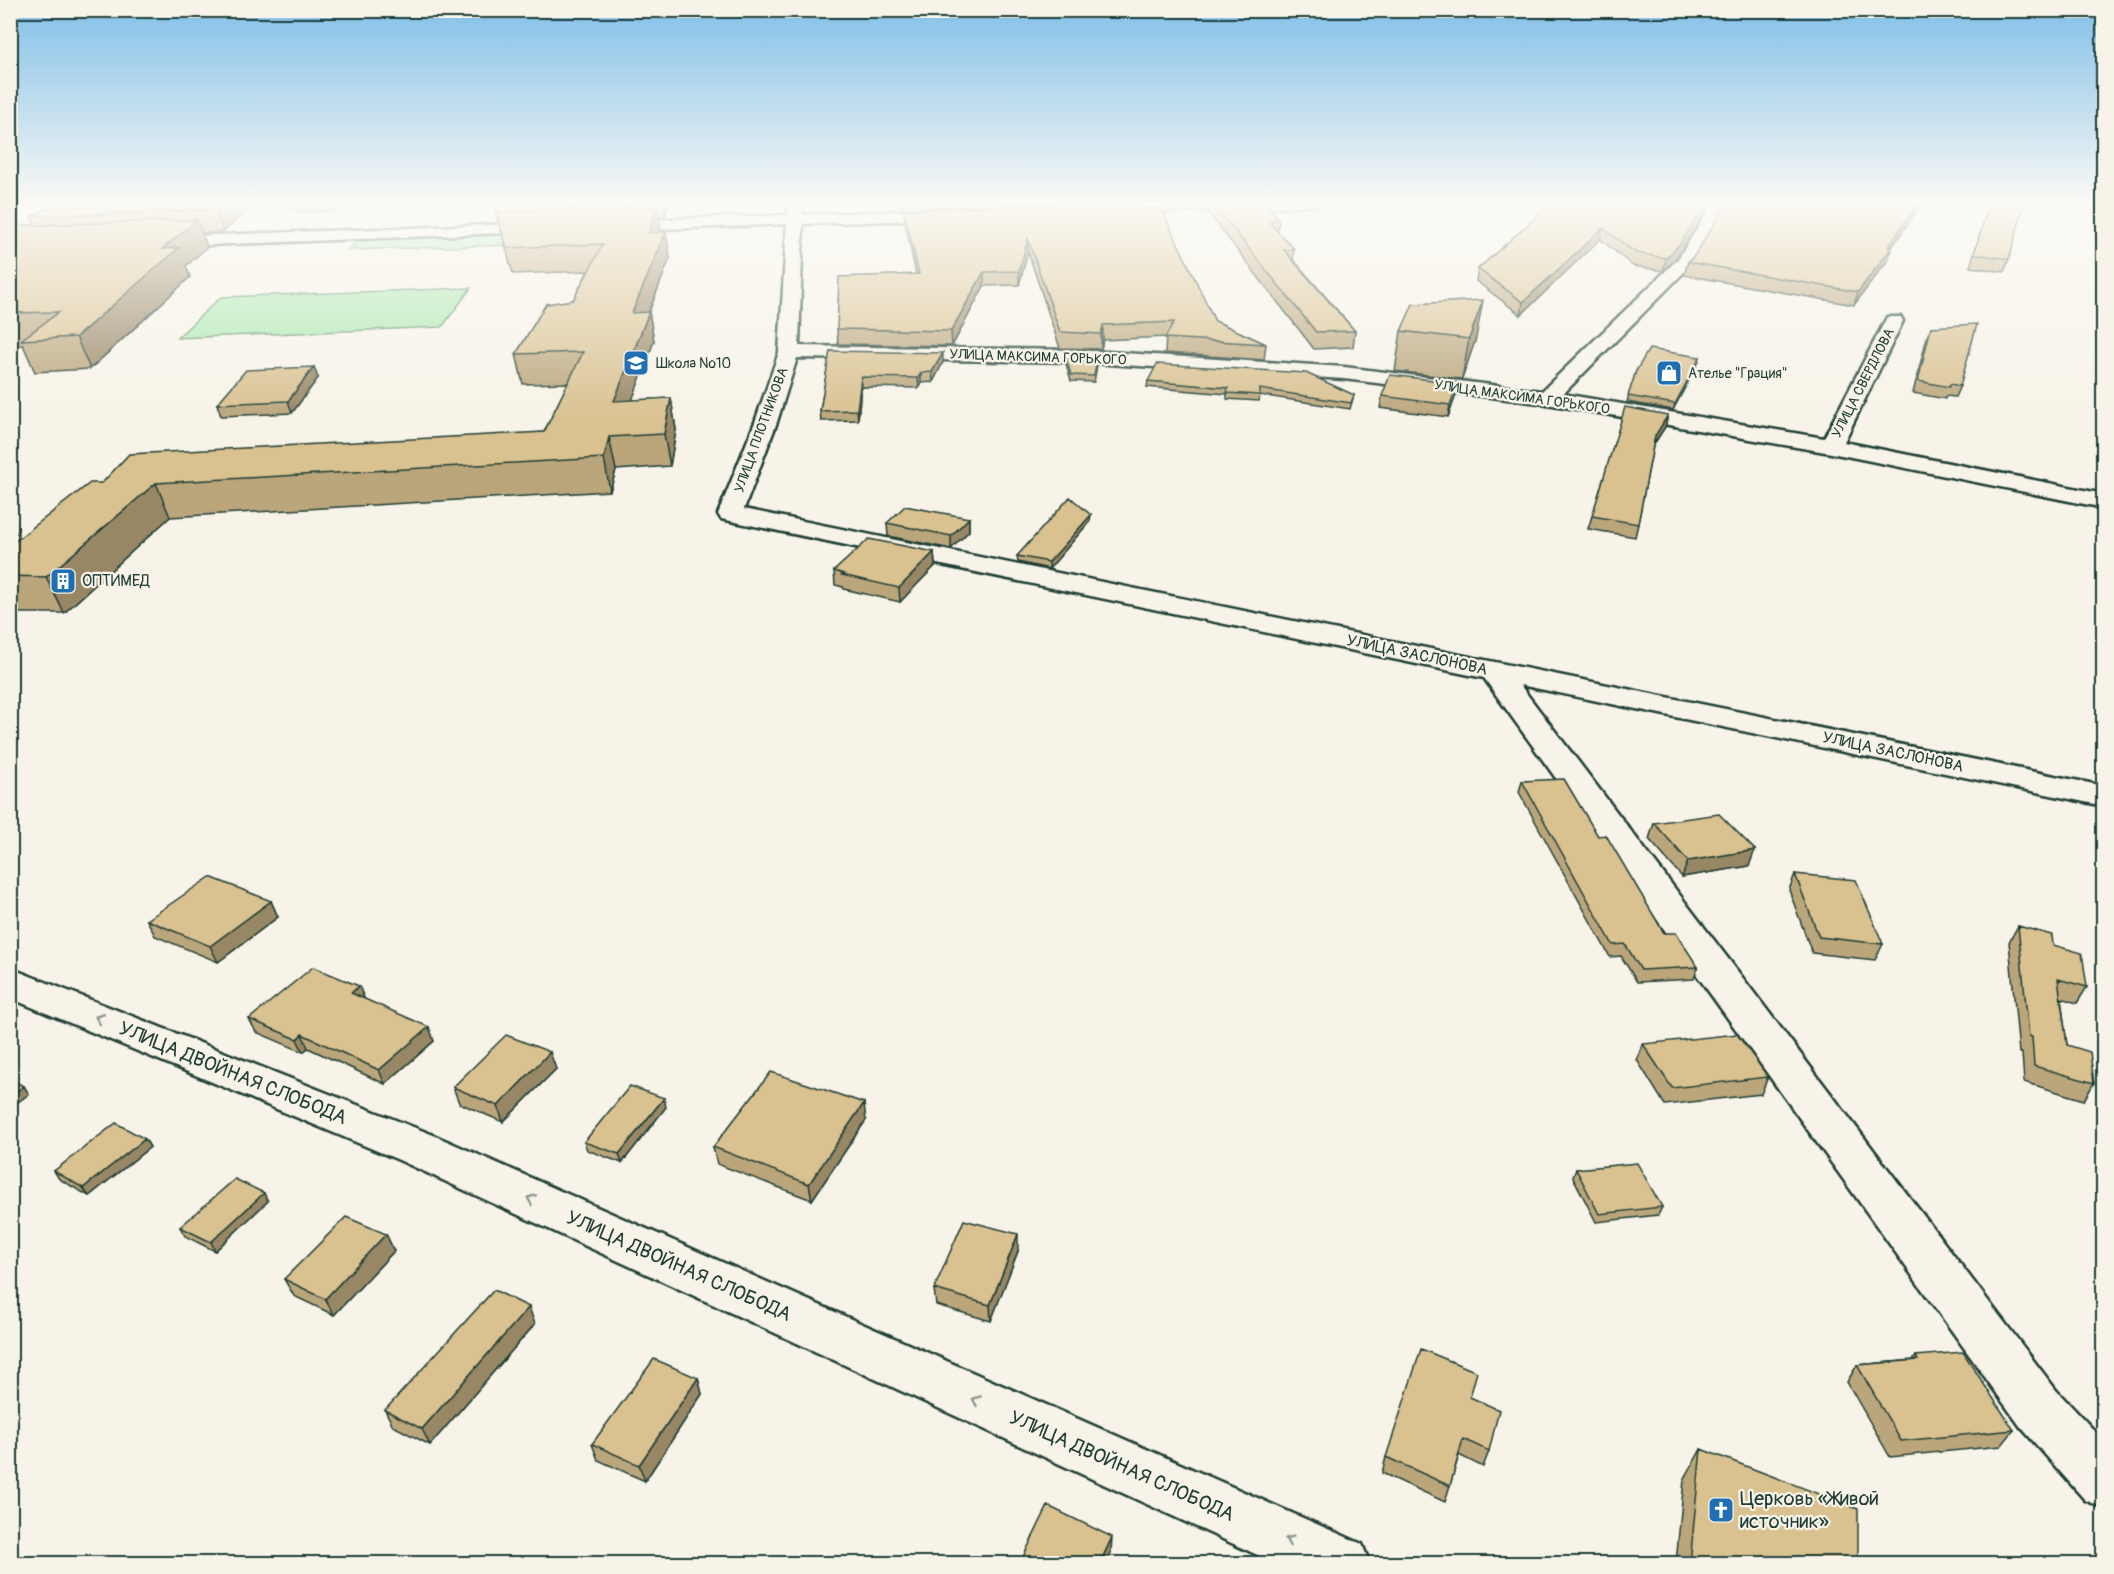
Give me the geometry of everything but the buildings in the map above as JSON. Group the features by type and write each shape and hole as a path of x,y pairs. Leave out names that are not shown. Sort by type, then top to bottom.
{"street":[{"name":"УЛИЦА ПЛОТНИКОВА","path":"730,514 766,422 789,352 794,274"},
{"path":"1547,398 1671,274"},
{"name":"УЛИЦА СВЕРДЛОВА","path":"1831,446 1894,321"},
{"name":"УЛИЦА МАКСИМА ГОРЬКОГО","path":"789,352 1076,356 1344,373 1547,398 1831,446 2103,501"},
{"name":"УЛИЦА ЗАСЛОНОВА","path":"730,514 2103,796"},
{"path":"1494,671 2038,1408 2103,1481"},
{"name":"УЛИЦА ДВОЙНАЯ СЛОБОДА","path":"10,982 415,1148 1342,1563"}],"green space":[{"path":"471,288 442,327 177,338 221,297"}],"place":[{"name":"Школа №10","path":"636,363"},
{"name":"Ателье \"Грация\"","path":"1669,373"},
{"name":"ОПТИМЕД","path":"63,581"},
{"name":"Церковь «Живой источник»","path":"1721,1510"}]}
